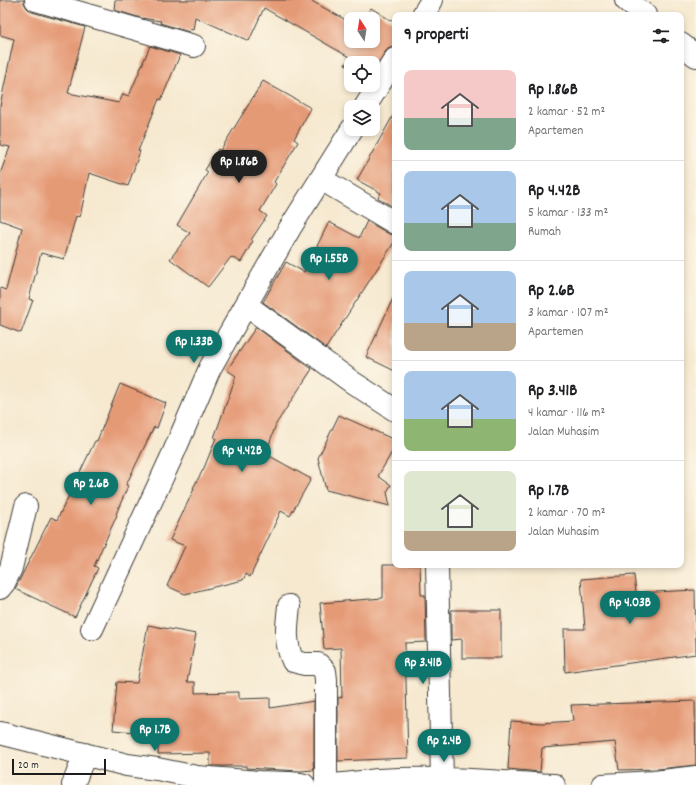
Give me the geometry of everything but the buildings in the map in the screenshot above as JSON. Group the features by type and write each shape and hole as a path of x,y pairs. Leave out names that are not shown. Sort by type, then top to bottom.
{"street":[{"path":"36,0 194,46"},
{"path":"425,12 432,0"},
{"path":"626,0 641,12"},
{"path":"684,46 696,56"},
{"path":"369,100 392,64"},
{"path":"92,629 173,454 210,368 290,228 348,136"},
{"path":"321,179 392,221"},
{"path":"246,305 352,382 392,408"},
{"path":"0,588 11,568 26,506"},
{"path":"437,568 442,780"},
{"path":"290,606 286,632 289,652 293,661 304,664 318,664 325,671 326,785"},
{"path":"0,733 127,765 157,777 197,777 304,785"},
{"path":"73,785 85,754"},
{"path":"603,785 654,782 696,777"},
{"path":"334,785 379,780 442,780 554,785"}]}
